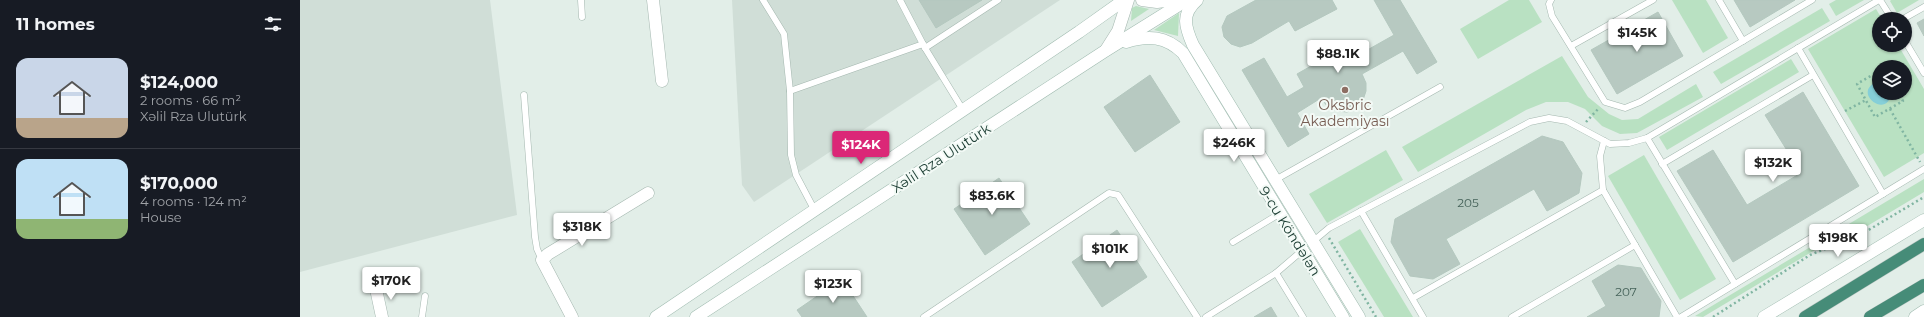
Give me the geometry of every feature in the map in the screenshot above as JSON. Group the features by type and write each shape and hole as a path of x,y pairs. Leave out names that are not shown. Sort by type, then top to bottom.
{"highway":[{"path":"1805,317 1924,244"},
{"path":"1870,317 1924,285"}],"main road":[{"path":"653,0 662,81"},
{"name":"Xəlil Rza Ulutürk","path":"656,317 815,211 1124,0"},
{"path":"1105,51 1118,31 1128,0"},
{"path":"1142,0 1157,2 1173,0"},
{"name":"Xəlil Rza Ulutürk","path":"696,317 1105,51 1187,0"},
{"name":"9-cu Köndələn","path":"1197,0 1186,15 1187,32 1359,317"},
{"name":"9-cu Köndələn","path":"1105,51 1124,42 1147,38 1164,40 1183,53 1279,214 1343,317"},
{"path":"572,317 542,260 548,254 648,193"},
{"path":"1764,317 1924,220"},
{"path":"376,289 382,317"},
{"path":"1915,317 1924,311"}],"lane":[{"path":"581,0 582,17"},
{"path":"763,0 784,34 790,91 791,154 796,175 815,211"},
{"path":"900,0 924,46 963,110"},
{"path":"790,91 924,46 998,0"},
{"path":"1551,0 1549,4 1552,16 1605,102 1625,108 1640,102 1812,0"},
{"path":"1571,46 1653,0"},
{"path":"1719,0 1743,41"},
{"path":"1206,317 1276,273 1325,231 1530,122 1549,118 1567,121 1579,129 1610,144 1629,143 1647,138 1880,0 1888,12"},
{"path":"1912,13 1924,6"},
{"path":"1798,48 1883,194"},
{"path":"1912,52 1924,73"},
{"path":"1662,164 1813,75"},
{"path":"1275,180 1440,88"},
{"path":"524,95 535,237 542,260"},
{"path":"1647,138 1735,284"},
{"path":"1604,141 1600,156 1603,190 1677,317"},
{"path":"1681,317 1924,169"},
{"path":"1413,298 1603,190"},
{"path":"924,317 1109,192 1118,195 1197,317"},
{"path":"1361,211 1424,317"},
{"path":"1233,242 1279,214"},
{"path":"1512,317 1635,245"},
{"path":"1276,273 1303,317"},
{"path":"422,317 425,296"}],"path":[{"path":"1872,75 1857,84 1875,117 1902,100"},
{"path":"1837,116 1866,100"},
{"path":"1579,129 1605,102"},
{"path":"1890,108 1924,169"},
{"path":"1713,317 1810,255 1825,249 1840,246 1924,197"},
{"path":"1325,231 1376,317"}],"shaded area":[{"path":"300,0 490,0 517,215 300,272"},
{"path":"732,0 1060,0 754,202 742,185"}],"green space":[{"path":"1509,0 1529,0 1542,22 1478,59 1460,29"},
{"path":"1672,0 1706,0 1728,38 1703,53"},
{"path":"1836,0 1864,0 1836,16 1829,4"},
{"path":"1919,0 1899,12 1896,12 1890,1"},
{"path":"1136,6 1149,9 1131,21 1132,8"},
{"path":"1822,8 1830,21 1721,84 1713,72"},
{"path":"1876,9 1878,12 1872,12 1872,52 1902,52 1907,60 1872,60 1872,100 1912,100 1912,69 1924,89 1924,153 1884,177 1808,49"},
{"path":"1179,13 1178,36 1154,30"},
{"path":"1562,56 1588,97 1609,114 1622,120 1638,119 1696,84 1703,97 1637,133 1620,134 1602,126 1585,109 1568,102 1546,102 1526,110 1418,172 1402,147"},
{"path":"1791,59 1799,72 1667,150 1659,137"},
{"path":"1386,150 1403,180 1327,223 1309,194"},
{"path":"1644,155 1716,279 1680,300 1608,176"},
{"path":"1924,179 1924,192 1829,249 1825,244 1703,317 1695,316"},
{"path":"1360,229 1413,317 1384,317 1338,242"}],"water":[{"path":"1871,86 1872,100 1869,97 1868,91"},
{"path":"1872,100 1888,100 1884,104 1878,104"}],"building":[{"path":"919,0 982,0 936,28"},
{"path":"1256,0 1332,0 1337,9 1295,31 1289,21 1252,43 1240,47 1231,44 1224,37 1222,27 1227,16"},
{"path":"1374,0 1400,0 1437,62 1417,74 1403,51 1362,74 1366,83 1366,91 1363,100 1357,107 1347,112 1337,111 1327,106 1321,98 1297,113 1309,134 1288,147 1242,70 1264,58 1287,97 1304,87 1297,74 1355,41 1362,53 1394,35"},
{"path":"1734,0 1795,0 1750,27"},
{"path":"1658,12 1683,56 1617,94 1591,50"},
{"path":"1924,19 1924,36 1917,23"},
{"path":"1150,75 1180,122 1135,152 1104,107"},
{"path":"1803,92 1859,186 1733,262 1677,171 1713,150 1747,205 1801,173 1765,115"},
{"path":"1542,136 1563,142 1582,173 1579,193 1547,211 1534,189 1446,239 1460,264 1433,279 1410,276 1391,242 1395,219"},
{"path":"999,178 1030,224 985,255 954,209"},
{"path":"1117,230 1147,277 1102,307 1072,262"},
{"path":"1618,265 1641,268 1661,301 1659,317 1587,317 1606,306 1592,281"},
{"path":"842,279 867,317 802,317 797,310"},
{"path":"1271,307 1277,317 1254,317"}],"place":[{"name":"Oksbric Akademiyası","path":"1345,90"}]}
